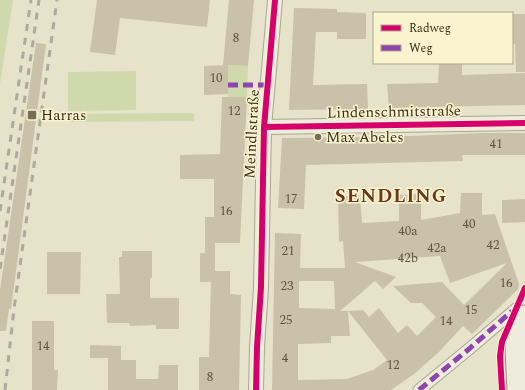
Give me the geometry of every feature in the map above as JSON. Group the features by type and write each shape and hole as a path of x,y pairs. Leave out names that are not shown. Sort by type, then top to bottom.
{"main road":[{"path":"518,390 516,344 520,312"}],"street":[{"name":"Meindlstraße","path":"256,390 256,347 261,287 264,128 275,0"},
{"name":"Lindenschmitstraße","path":"264,128 525,122"},
{"path":"419,390 520,312"}],"green space":[{"path":"0,0 13,0 0,84"},
{"path":"228,65 248,66 247,97 228,97"},
{"path":"136,71 136,110 68,111 68,72"},
{"path":"194,113 194,121 69,122 68,114"}],"building":[{"path":"97,0 210,0 207,27 120,18 115,55 90,52"},
{"path":"229,0 254,0 248,66 223,65"},
{"path":"294,8 337,9 337,12 366,13 366,39 337,39 337,32 316,32 313,85 367,84 368,109 289,110"},
{"path":"513,14 525,14 525,72 516,72 515,44 513,44"},
{"path":"36,43 46,44 11,309 9,309 6,331 0,331 0,290"},
{"path":"439,64 462,64 462,75 525,73 525,105 389,108 387,84 438,83"},
{"path":"228,65 228,94 204,95 204,66"},
{"path":"222,97 247,97 240,243 215,243 215,271 230,271 230,294 241,295 239,390 199,390 199,357 209,357 211,282 200,282 200,253 205,253 205,217 214,217 214,179 180,179 180,155 220,154"},
{"path":"482,133 525,133 525,155 462,155 463,161 306,165 304,209 278,208 282,138 384,137"},
{"path":"461,193 482,193 482,215 495,214 519,284 518,289 472,334 463,326 439,352 414,374 391,390 272,390 275,233 301,234 300,268 345,268 343,241 339,242 338,196 360,196 362,223 399,221 399,195 421,194 421,220 460,213","holes":["440,256 450,283 507,263 464,305 442,282 393,286 411,303 422,303 436,317 417,336 407,325 398,333 379,308 369,317 363,310 340,311 375,281 383,289 396,277 355,262","299,281 334,281 335,309 299,308","348,311 387,360 373,370 347,379 298,380 298,344 331,343 331,336 350,336"]},
{"path":"525,199 525,222 502,223 502,200"},
{"path":"122,251 152,251 150,298 179,298 179,329 156,329 156,325 130,326 129,323 107,323 106,294 120,294 119,257 122,257"},
{"path":"47,252 81,252 80,294 47,294"},
{"path":"32,321 54,321 54,370 58,370 57,390 32,390"},
{"path":"90,345 121,346 121,360 136,360 136,379 158,379 159,365 178,365 178,390 108,390 108,358 90,358"}],"railway":[{"path":"0,211 31,0"},
{"path":"0,269 39,0"},
{"path":"5,390 14,309 57,0"}],"marked path":[{"path":"228,85 267,85"},
{"path":"419,390 512,311"}],"cycle path":[{"path":"256,390 261,287 264,127 275,0"},
{"path":"264,127 525,123"},
{"path":"502,390 500,356 502,342 525,288"}],"place":[{"name":"Harras","path":"32,115"},
{"name":"Max Abeles","path":"318,137"}],"district":[{"name":"SENDLING","path":"391,196"}]}
